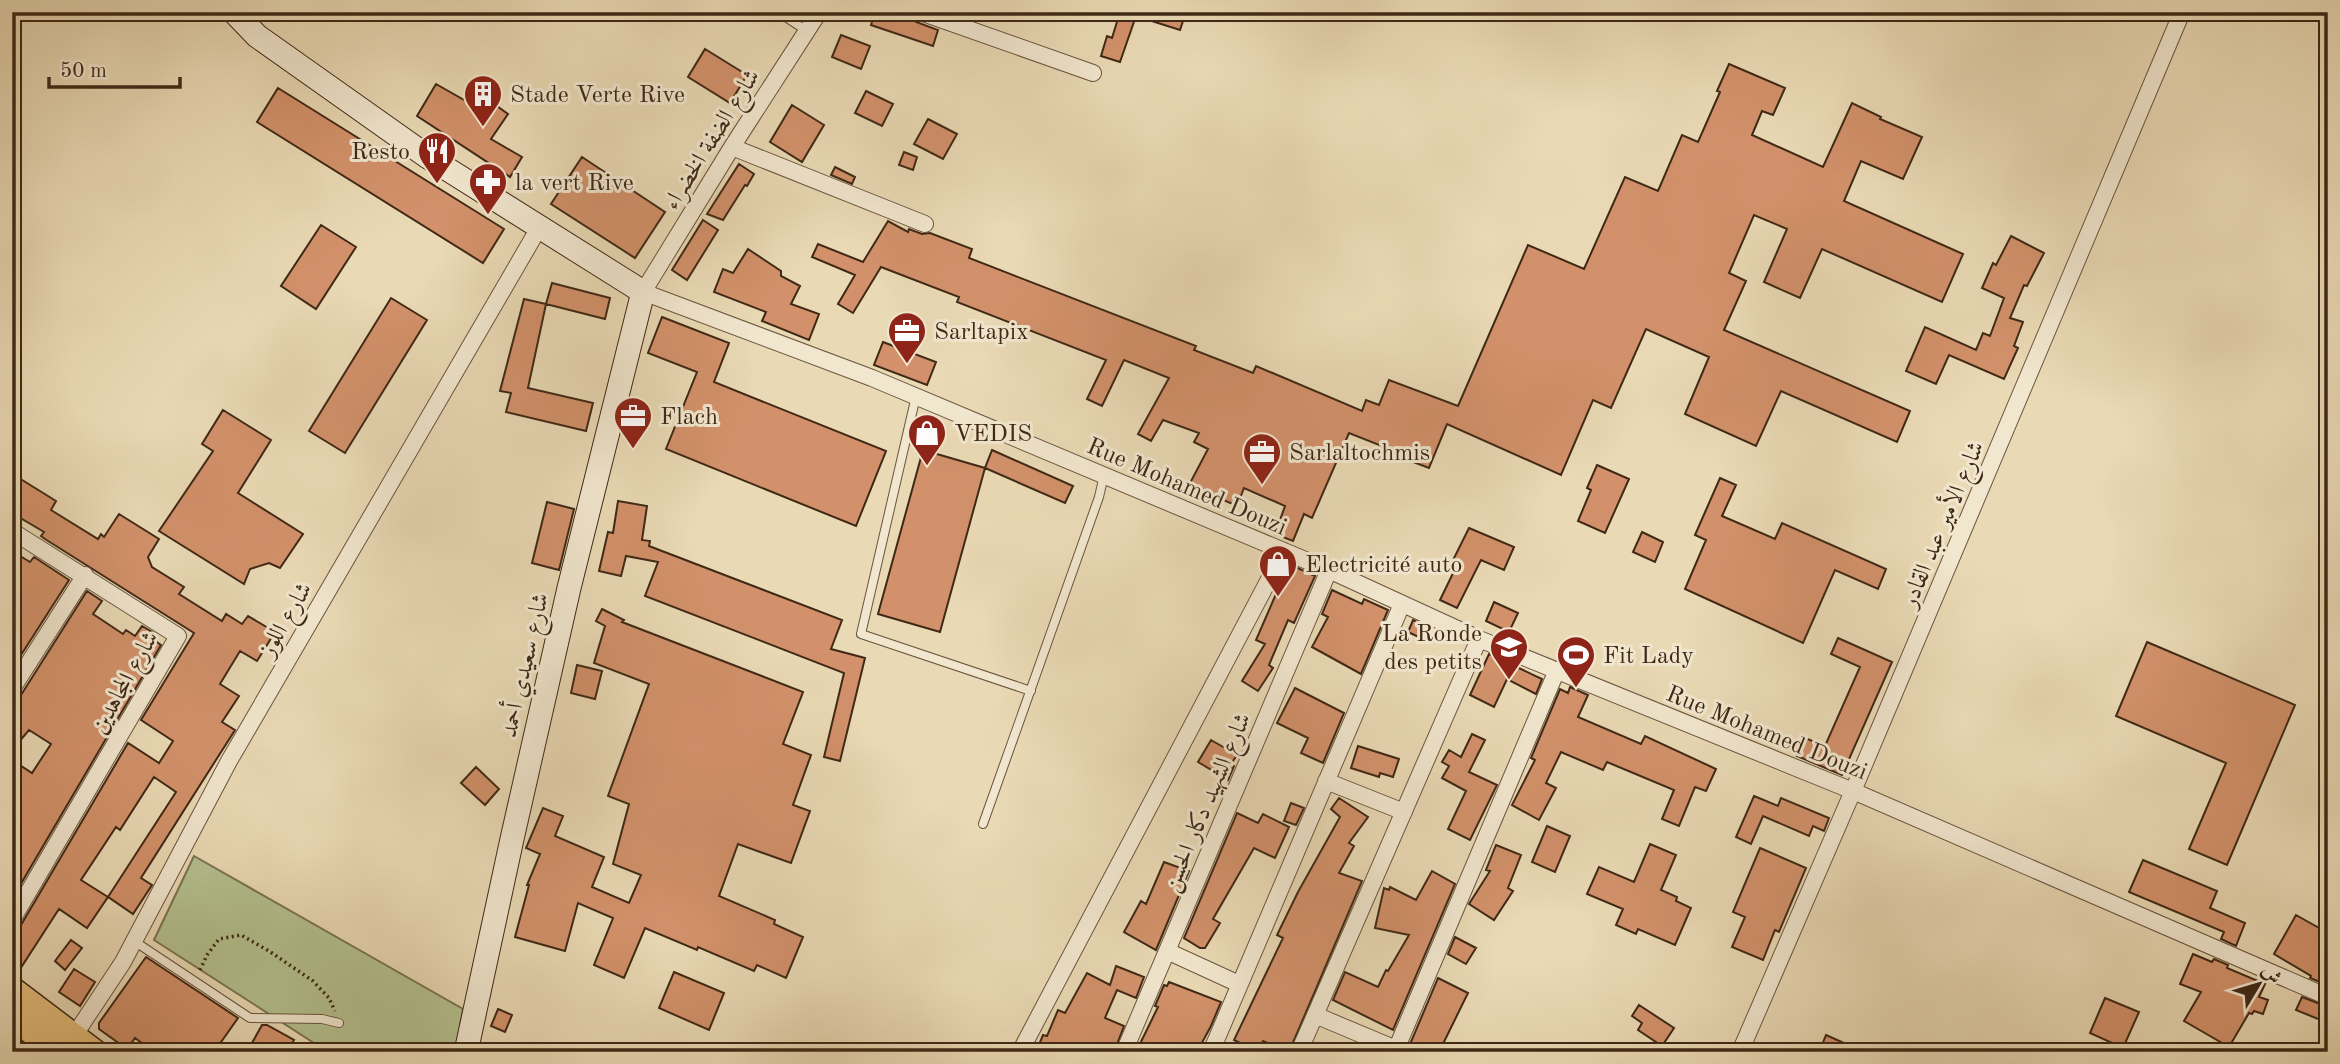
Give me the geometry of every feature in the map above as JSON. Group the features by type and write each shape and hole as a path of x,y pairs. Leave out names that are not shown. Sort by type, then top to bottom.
{"main road":[{"path":"12,989 66,1044"},
{"path":"12,1017 66,1044 95,1052"}],"street":[{"path":"234,12 257,36 428,157 643,292"},
{"name":"شارع الضفة الخضراء","path":"643,292 819,12"},
{"name":"شارع الأمير عبد القادر","path":"1740,1052 2182,12"},
{"path":"931,14 1093,73"},
{"path":"732,147 925,224"},
{"name":"شارع اللوز","path":"66,1044 134,941 229,761 540,226"},
{"name":"Rue Mohamed Douzi","path":"643,292 916,396 1329,570 1479,639 1853,791 2328,997"},
{"name":"شارع سعيدي أحمد","path":"466,1052 569,587 643,292"},
{"name":"شارع المجاهدين","path":"12,531 178,636 12,920"},
{"path":"1020,1052 1284,551"},
{"name":"شارع الشهيد دكار الحسن","path":"1124,1052 1329,570"},
{"path":"12,689 85,575"},
{"path":"1211,1052 1402,604"},
{"path":"1299,1052 1479,639"},
{"path":"1315,1015 1395,1050 1557,670"},
{"path":"1326,780 1404,812"},
{"path":"1167,951 1240,984"}],"lane":[{"path":"778,12 807,31"},
{"path":"916,396 861,634 1031,691"},
{"path":"983,824 1099,497 1104,475"},
{"path":"134,941 250,1018 321,1019 338,1023"}],"path":[{"path":"195,982 207,955 219,939 241,935 313,981 329,998 338,1023"}],"green space":[{"path":"194,856 463,1009 455,1052 328,1052 154,940"}],"building":[{"path":"875,12 910,12 916,22 938,30 933,46 871,25"},
{"path":"1120,12 1186,12 1180,30 1136,16 1120,62 1101,56 1107,36 1112,38"},
{"path":"841,35 870,46 861,69 832,57"},
{"path":"705,49 747,75 730,103 688,77"},
{"path":"1729,64 1785,88 1773,115 1762,111 1752,135 1823,167 1852,103 1881,117 1880,119 1922,137 1903,179 1861,161 1844,201 1963,254 1942,302 1822,249 1800,298 1764,282 1787,229 1754,215 1729,273 1746,281 1724,330 1910,411 1897,442 1781,391 1756,446 1685,414 1709,357 1646,329 1611,408 1593,400 1561,475 1447,424 1429,468 1381,450 1382,446 1349,433 1312,518 1304,514 1293,541 1275,534 1285,506 1244,488 1237,506 1189,485 1208,449 1194,442 1199,433 1163,420 1151,441 1138,434 1169,378 1124,360 1102,406 1087,399 1106,360 957,302 959,297 881,267 853,313 838,304 855,275 812,257 818,244 863,262 888,221 908,232 909,229 922,234 930,233 972,249 969,258 1196,346 1194,350 1253,373 1256,366 1362,411 1366,400 1379,405 1389,380 1458,406 1528,245 1584,269 1625,177 1658,191 1682,135 1698,142"},
{"path":"436,84 480,109 487,99 508,114 491,139 522,157 510,177 417,116"},
{"path":"278,88 504,229 483,263 257,122"},
{"path":"866,91 893,104 882,126 855,113"},
{"path":"792,105 824,125 802,162 770,142"},
{"path":"928,119 957,134 943,159 914,144"},
{"path":"904,152 917,157 913,170 899,165"},
{"path":"582,157 665,212 635,258 551,204"},
{"path":"739,164 754,174 747,186 745,185 723,220 707,214"},
{"path":"835,167 855,177 852,184 831,175"},
{"path":"703,220 718,230 687,280 672,270"},
{"path":"321,225 356,247 316,309 281,286"},
{"path":"2011,236 2044,253 2027,286 2024,285 2010,318 2023,322 2014,346 2018,348 2004,379 1949,355 1936,384 1906,371 1925,327 1976,350 1983,333 1990,336 2004,298 1982,288 1993,263 1996,265"},
{"path":"748,249 781,271 781,276 800,286 791,304 819,314 809,340 762,321 766,312 714,292 723,269 733,273"},
{"path":"552,283 610,298 605,319 546,304"},
{"path":"391,298 427,320 345,453 309,431"},
{"path":"524,299 546,304 528,388 593,403 586,431 506,412 511,393 500,391"},
{"path":"662,317 729,343 714,382 886,451 856,526 666,449 697,372 648,353"},
{"path":"883,342 936,362 927,385 874,365"},
{"path":"223,410 271,440 238,493 303,534 280,568 269,563 250,569 244,584 159,531 213,451 202,444"},
{"path":"923,450 985,468 940,632 878,614"},
{"path":"992,450 1073,486 1065,503 985,468"},
{"path":"1597,465 1629,479 1605,533 1578,521 1591,490 1587,488"},
{"path":"19,478 56,501 51,510 98,539 101,534 104,537 119,514 159,539 148,557 152,567 184,587 179,594 222,621 226,614 242,624 248,616 275,632 257,661 240,651 220,684 239,696 222,722 235,730 141,878 152,885 133,914 108,897 87,928 59,909 22,966 12,959 12,930 21,925 128,743 159,763 173,741 141,720 194,633 41,536 44,532 12,513 12,489","holes":["154,777 176,792 108,897 81,880 116,827 120,830"]},
{"path":"1720,478 1736,485 1722,516 1775,539 1782,523 1886,569 1878,589 1835,570 1803,643 1685,589 1706,540 1695,535"},
{"path":"618,501 647,506 642,540 650,541 649,546 842,620 831,649 865,658 840,761 824,757 844,673 645,596 658,562 626,556 621,576 599,571 608,532 613,533"},
{"path":"547,502 574,509 559,570 532,563"},
{"path":"1469,528 1514,547 1504,570 1481,560 1457,608 1440,600 1459,561 1454,558"},
{"path":"1642,532 1663,542 1655,562 1633,552"},
{"path":"12,551 30,562 34,557 69,580 12,669"},
{"path":"1289,564 1315,576 1294,623 1288,620 1269,665 1273,668 1258,691 1242,681 1265,644 1256,640"},
{"path":"1332,590 1362,604 1364,599 1388,610 1361,674 1312,647 1328,617 1322,614"},
{"path":"87,591 102,601 93,614 123,634 126,630 135,636 142,626 154,633 151,638 161,645 12,899 12,760 32,773 51,744 29,730 12,750 12,699 21,695"},
{"path":"1494,602 1518,613 1509,632 1486,621"},
{"path":"602,609 624,620 622,622 803,692 783,744 811,755 793,805 810,811 791,863 738,844 719,896 775,920 774,924 803,937 786,978 757,965 754,971 645,928 624,978 594,965 613,918 578,903 565,951 515,937 527,885 540,854 526,848 543,808 563,816 555,836 604,857 592,887 629,903 641,875 613,864 629,804 608,796 649,684 594,663 605,626 596,621"},
{"path":"1413,620 1432,629 1427,641 1408,632"},
{"path":"1838,638 1892,662 1842,775 1797,756 1805,738 1825,746 1860,667 1831,654"},
{"path":"2147,642 2295,705 2227,865 2189,849 2226,763 2116,716"},
{"path":"1489,654 1542,679 1536,694 1507,679 1494,707 1470,695"},
{"path":"577,665 602,671 595,699 571,693"},
{"path":"1570,687 1588,695 1578,717 1641,744 1645,736 1716,769 1706,791 1695,787 1679,826 1662,819 1674,790 1607,762 1603,770 1561,752 1546,783 1556,788 1539,820 1512,805 1535,760 1531,758 1560,689 1568,693"},
{"path":"1295,688 1344,713 1323,763 1301,753 1308,738 1277,723"},
{"path":"1472,734 1485,740 1469,772 1497,785 1470,840 1448,829 1466,791 1442,778 1449,766 1442,762 1449,750 1461,757"},
{"path":"1211,740 1237,755 1231,764 1234,766 1228,780 1198,762"},
{"path":"1358,746 1399,759 1393,777 1380,773 1379,777 1351,768"},
{"path":"476,767 499,789 485,805 461,783"},
{"path":"1754,796 1778,806 1781,798 1829,818 1824,831 1813,826 1809,836 1763,816 1751,844 1736,837"},
{"path":"1339,798 1368,817 1349,843 1354,846 1339,873 1362,881 1289,1052 1263,1041 1258,1052 1234,1040 1283,938 1277,935 1340,817 1331,809"},
{"path":"1291,803 1304,808 1296,825 1284,821"},
{"path":"1237,813 1258,823 1263,814 1289,827 1275,858 1254,848 1213,919 1220,923 1205,948 1200,948 1184,938"},
{"path":"1547,826 1570,836 1555,872 1532,862"},
{"path":"1650,844 1676,855 1661,890 1677,897 1676,901 1691,908 1675,945 1638,929 1636,934 1616,925 1623,909 1587,894 1599,867 1634,882"},
{"path":"1496,845 1521,855 1508,888 1513,891 1494,920 1469,904 1490,871 1486,870"},
{"path":"1760,848 1806,868 1779,932 1775,930 1763,960 1732,947 1745,917 1733,912"},
{"path":"2143,860 2217,891 2210,908 2245,923 2236,946 2221,939 2224,932 2129,892"},
{"path":"1164,862 1189,871 1156,950 1124,932 1141,901 1146,904"},
{"path":"1432,871 1455,884 1393,1030 1333,1000 1345,972 1378,987 1409,935 1375,928 1384,888 1389,890 1390,887 1416,900"},
{"path":"2296,915 2328,933 2328,985 2310,978 2311,976 2274,954"},
{"path":"1455,937 1476,948 1466,964 1448,954"},
{"path":"71,940 82,948 65,970 55,961"},
{"path":"2193,954 2212,962 2214,959 2228,965 2227,968 2265,984 2259,997 2268,1000 2263,1014 2254,1011 2249,1013 2229,1047 2184,1021 2201,992 2180,984"},
{"path":"146,957 238,1018 214,1052 200,1045 195,1052 154,1052 135,1038 127,1049 99,1029 99,1023"},
{"path":"1116,966 1144,977 1136,998 1117,990 1105,1018 1124,1026 1114,1052 1036,1052 1043,1035 1047,1036 1058,1010 1065,1013 1087,973 1110,985"},
{"path":"74,969 95,982 80,1006 59,992"},
{"path":"674,972 724,993 709,1030 659,1008"},
{"path":"1438,978 1468,993 1439,1052 1413,1052 1408,1049"},
{"path":"1169,982 1221,1002 1211,1026 1197,1052 1136,1052 1158,1007 1155,1006 1164,985 1167,986"},
{"path":"2302,997 2328,1007 2328,1023 2296,1010"},
{"path":"2105,998 2139,1012 2123,1048 2090,1033"},
{"path":"1639,1005 1674,1028 1662,1046 1638,1030 1642,1023 1632,1016"},
{"path":"498,1009 512,1015 505,1032 491,1026"},
{"path":"262,1025 267,1025 294,1040 287,1052 247,1052"},
{"path":"1826,1035 1864,1052 1819,1052"}],"tram line":[{"path":"12,1045 22,1052"}],"place":[{"name":"Stade Verte Rive","path":"483,128"},
{"name":"Resto","path":"437,185"},
{"name":"la vert Rive","path":"488,216"},
{"name":"Sarltapix","path":"907,365"},
{"name":"Flach","path":"633,450"},
{"name":"VEDIS","path":"927,467"},
{"name":"Sarlaltochmis","path":"1262,486"},
{"name":"Electricité auto","path":"1278,598"},
{"name":"La Ronde des petits","path":"1509,681"},
{"name":"Fit Lady","path":"1576,689"}]}
